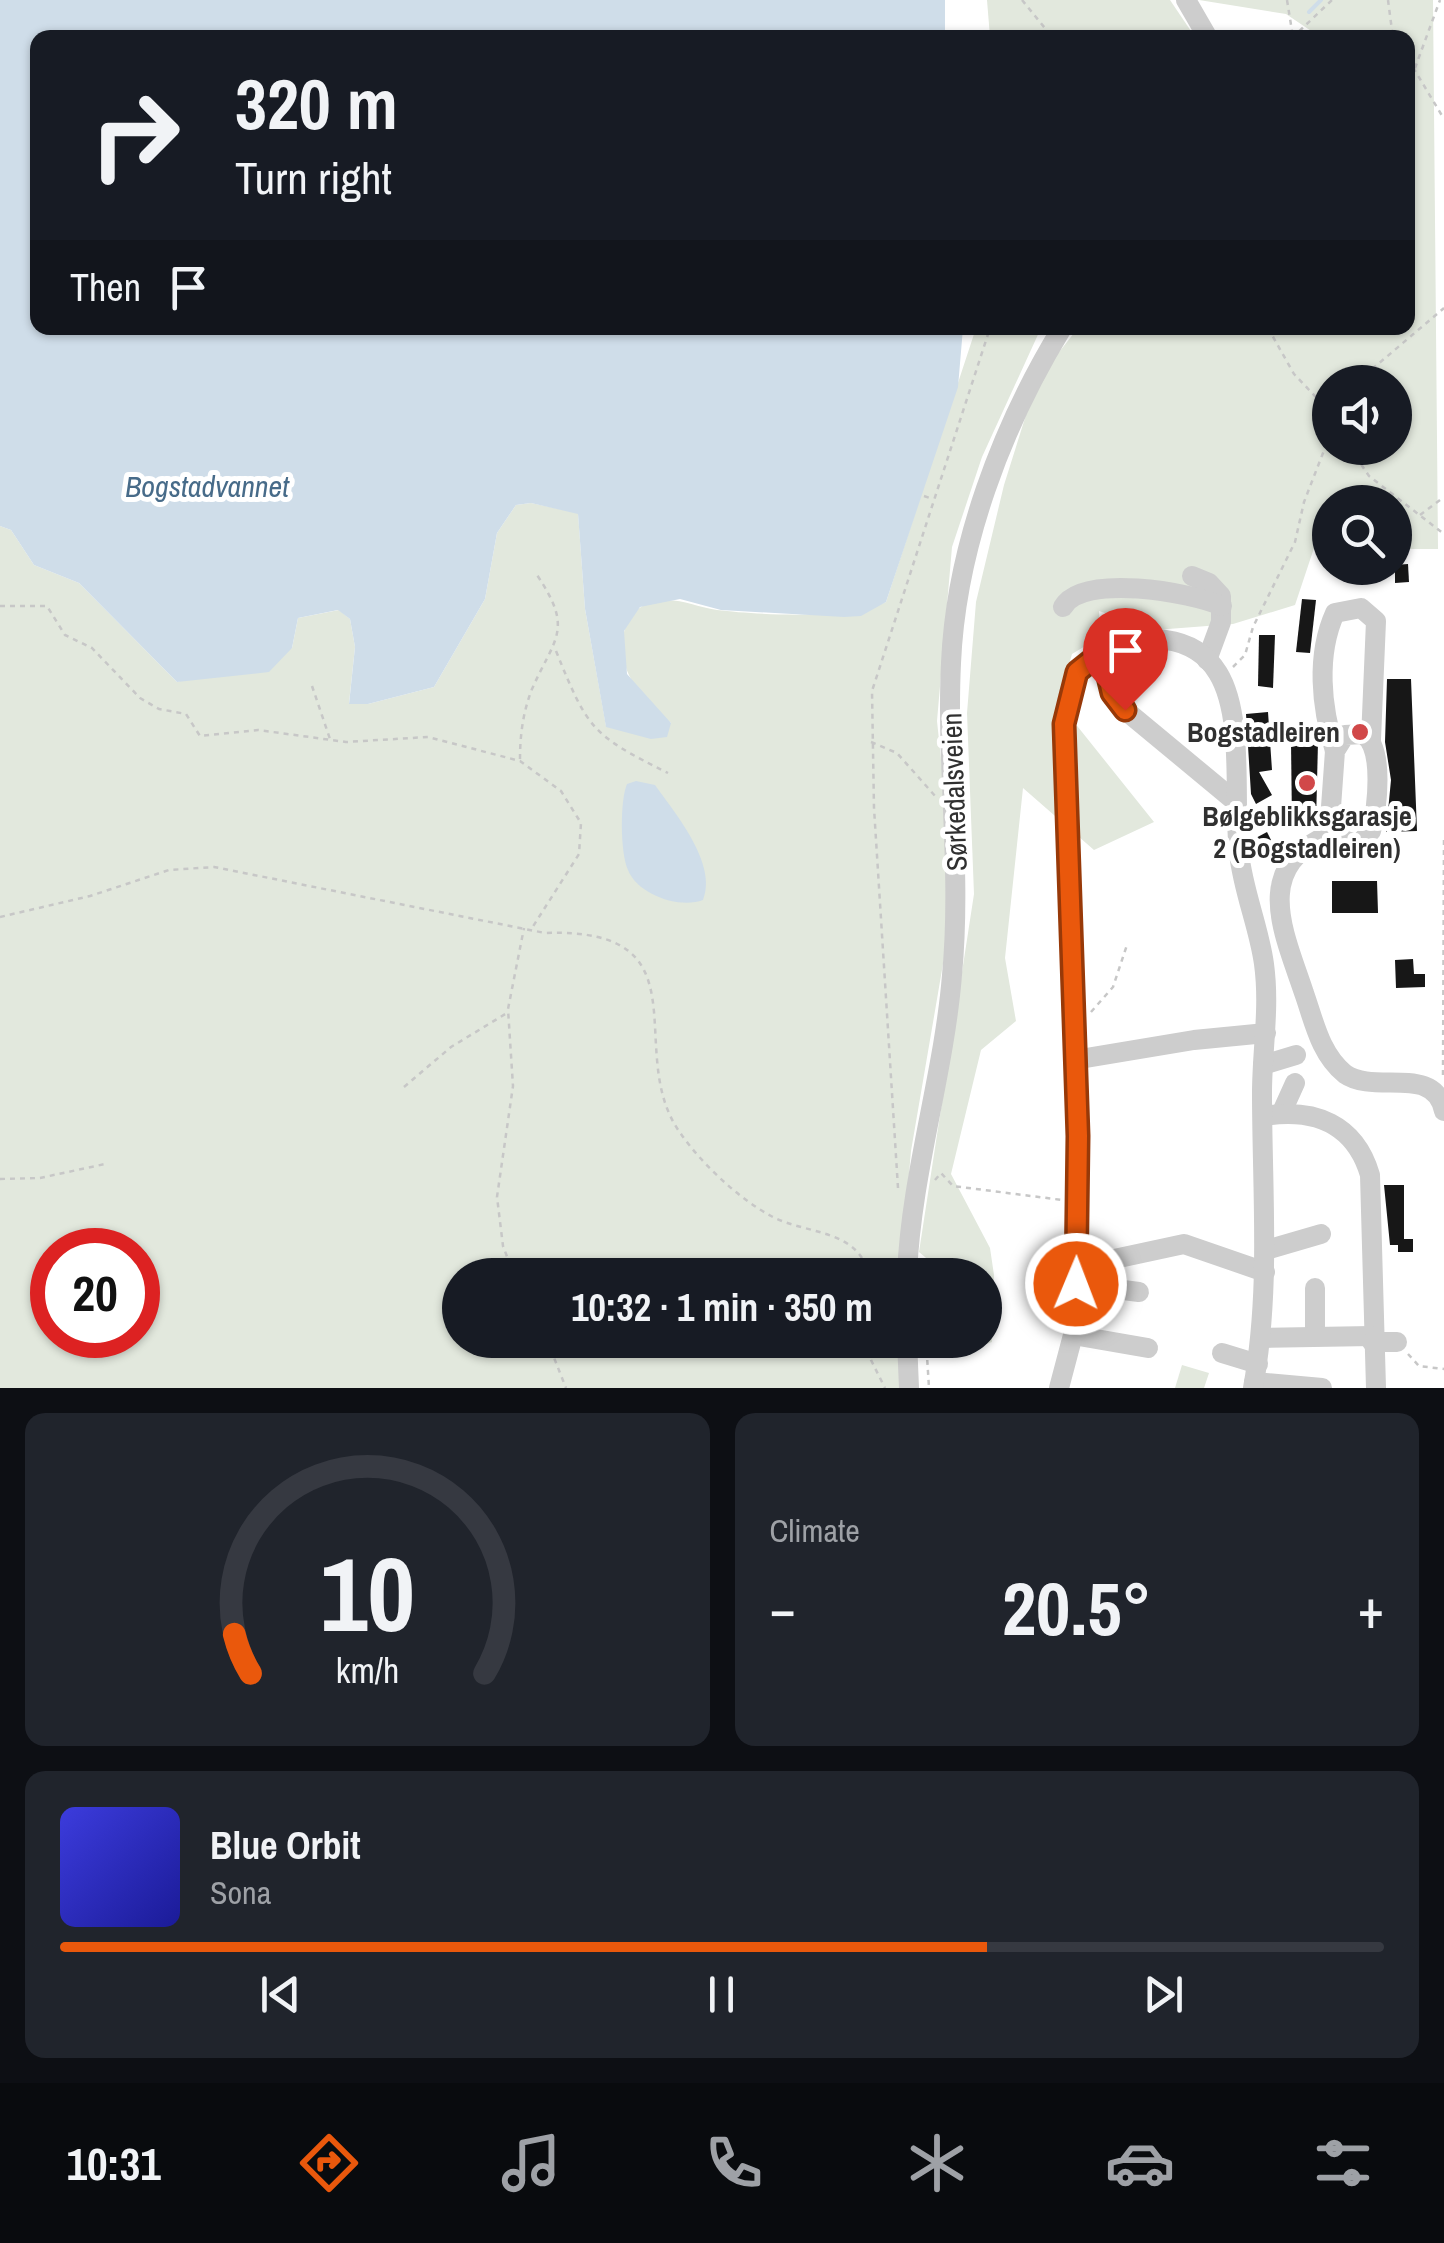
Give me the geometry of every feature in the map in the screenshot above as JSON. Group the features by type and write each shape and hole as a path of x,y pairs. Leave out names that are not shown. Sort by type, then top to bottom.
{"street":[{"path":"1186,0 1208,30"},
{"name":"Sørkedalsveien","path":"911,1258 952,977 956,805 950,680 963,574 985,498 1013,424 1058,335"},
{"path":"1192,576 1216,588 1222,606 1213,667 1231,717 1238,852 1264,964 1264,1065 1272,1115 1263,1338 1255,1378"},
{"path":"1062,607 1071,595 1083,590 1110,587 1190,596 1222,606"},
{"path":"1361,608 1376,621 1371,831 1354,845 1329,835 1335,750 1325,719 1323,638 1335,613 1361,608"},
{"path":"1064,1387 1073,1336 1078,1202 1065,712 1079,668 1102,652 1132,640 1161,638 1213,667"},
{"path":"1102,652 1112,693 1125,710 1236,802"},
{"path":"1335,750 1346,735 1371,739"},
{"path":"1329,835 1296,858 1281,886 1277,908 1282,934 1322,1045 1335,1064 1354,1079 1437,1097"},
{"path":"1074,1060 1194,1040 1266,1033"},
{"path":"1264,1065 1296,1055"},
{"path":"1272,1115 1294,1083"},
{"path":"1272,1115 1333,1122 1350,1134 1364,1158 1370,1177 1376,1388"},
{"path":"1266,1250 1321,1234"},
{"path":"1076,1275 1184,1244 1265,1272"},
{"path":"1076,1275 1140,1292"},
{"path":"1315,1288 1316,1336"},
{"path":"1073,1336 1148,1348"},
{"path":"1263,1338 1316,1336 1397,1342"},
{"path":"1222,1354 1255,1378 1322,1388"},
{"path":"908,1358 909,1388"}],"path":[{"path":"1022,0 1046,30"},
{"path":"1287,0 1291,30"},
{"path":"1300,30 1332,0"},
{"path":"1388,0 1392,30"},
{"path":"1440,0 1415,70 1444,118"},
{"path":"1415,333 1444,308"},
{"path":"898,1198 871,742 876,666 988,335"},
{"path":"1272,335 1294,374 1312,393"},
{"path":"1377,365 1412,335"},
{"path":"1213,667 1245,655 1253,627 1296,542 1304,502 1319,465"},
{"path":"1362,465 1369,476 1444,534"},
{"path":"924,496 934,499"},
{"path":"1418,516 1444,497"},
{"path":"520,761 528,704 555,650 560,619 537,575"},
{"path":"0,606 47,606 65,635 92,648 140,698 159,709 186,714 200,736 212,739 266,730 331,740 428,736 520,761 561,791 581,824 579,854 532,929"},
{"path":"555,650 577,702 596,732 616,748 668,773"},
{"path":"312,686 331,740"},
{"path":"871,742 897,754 935,797 956,805"},
{"path":"1437,1097 1443,1042 1444,837"},
{"path":"0,917 189,866 263,874 524,928 580,933 634,956 654,990 657,1070 668,1112 679,1132 708,1164 770,1215 851,1244 863,1258"},
{"path":"509,1258 497,1212 513,1086 508,1013 524,928"},
{"path":"1072,1023 1090,1013 1113,988 1128,945"},
{"path":"404,1087 451,1047 508,1013"},
{"path":"0,1179 40,1178 105,1164"},
{"path":"932,1182 941,1173 954,1186 966,1184 984,1193 1078,1202"},
{"path":"1397,1342 1418,1366 1444,1368"},
{"path":"554,1358 566,1388"},
{"path":"871,1358 886,1388"},
{"path":"927,1358 929,1388"}],"shaded area":[{"path":"987,0 1170,0 1190,30 989,30"},
{"path":"1199,0 1433,0 1438,549 1412,549 1412,485 1312,485 1312,554 1295,605 1233,624 1155,630 1099,611 1100,637 1072,654 1058,702 1154,822 1094,850 1023,788 1005,958 1016,1021 981,1050 951,1174 990,1248 991,1258 926,1258 919,1252 974,894 967,713 976,602 1004,485 1037,380 1072,335 1415,335 1415,30 1310,30 1286,14"},
{"path":"974,335 1038,335 982,457 952,547 937,721 949,835 950,923 911,1151 902,1258 442,1258 442,1358 903,1358 904,1388 0,1388 0,526 11,530 34,565 79,583 177,682 292,648 298,618 339,610 350,619 355,647 349,703 368,704 434,687 485,599 497,533 516,505 531,503 578,513 585,609 606,726 671,723 638,690 623,659 626,627 637,610 649,603 675,601 756,613 850,612 886,602"},
{"path":"1182,1365 1209,1373 1204,1388 1175,1388"}],"water":[{"name":"Bogstadvannet","path":"0,0 945,0 945,30 30,30 30,335 962,335 958,387 886,602 861,616 844,617 721,610 680,599 640,607 624,631 627,674 671,723 667,737 651,739 606,727 585,609 578,514 531,503 516,505 497,533 485,599 434,687 368,704 349,704 355,647 350,619 338,610 298,618 292,648 269,672 177,682 79,583 34,565 11,530 0,526"},
{"path":"636,781 655,785 683,824 705,871 703,900 683,903 661,898 633,879 625,862 622,839 623,802 627,784"}],"building":[{"path":"1302,599 1316,600 1310,653 1296,652"},
{"path":"1259,635 1275,635 1273,688 1258,686"},
{"path":"1387,679 1411,679 1417,831 1386,832 1391,780 1385,742"},
{"path":"1268,712 1272,770 1259,772 1272,795 1256,804 1251,794 1246,714"},
{"name":"Bølgeblikksgarasje 2 (Bogstadleiren)","path":"1291,742 1318,742 1316,823 1292,823"},
{"path":"1267,807 1273,818 1256,827 1251,817"},
{"path":"1267,832 1272,842 1256,851 1252,840"},
{"path":"1332,881 1377,881 1378,913 1332,913"},
{"path":"1413,959 1414,974 1425,974 1425,987 1396,988 1395,960"},
{"path":"1384,1185 1404,1185 1404,1239 1413,1239 1413,1252 1398,1252 1398,1245 1390,1245"}],"waterway":[{"path":"1309,12 1321,0"}],"place":[{"name":"Bogstadleiren","path":"1360,732"},
{"name":"Bølgeblikksgarasje 2 (Bogstadleiren)","path":"1307,783"}],"route":[{"path":"1076,1284 1078,1136 1068,942 1064,724 1067,699 1079,668 1102,652 1112,693 1125,710"}]}
